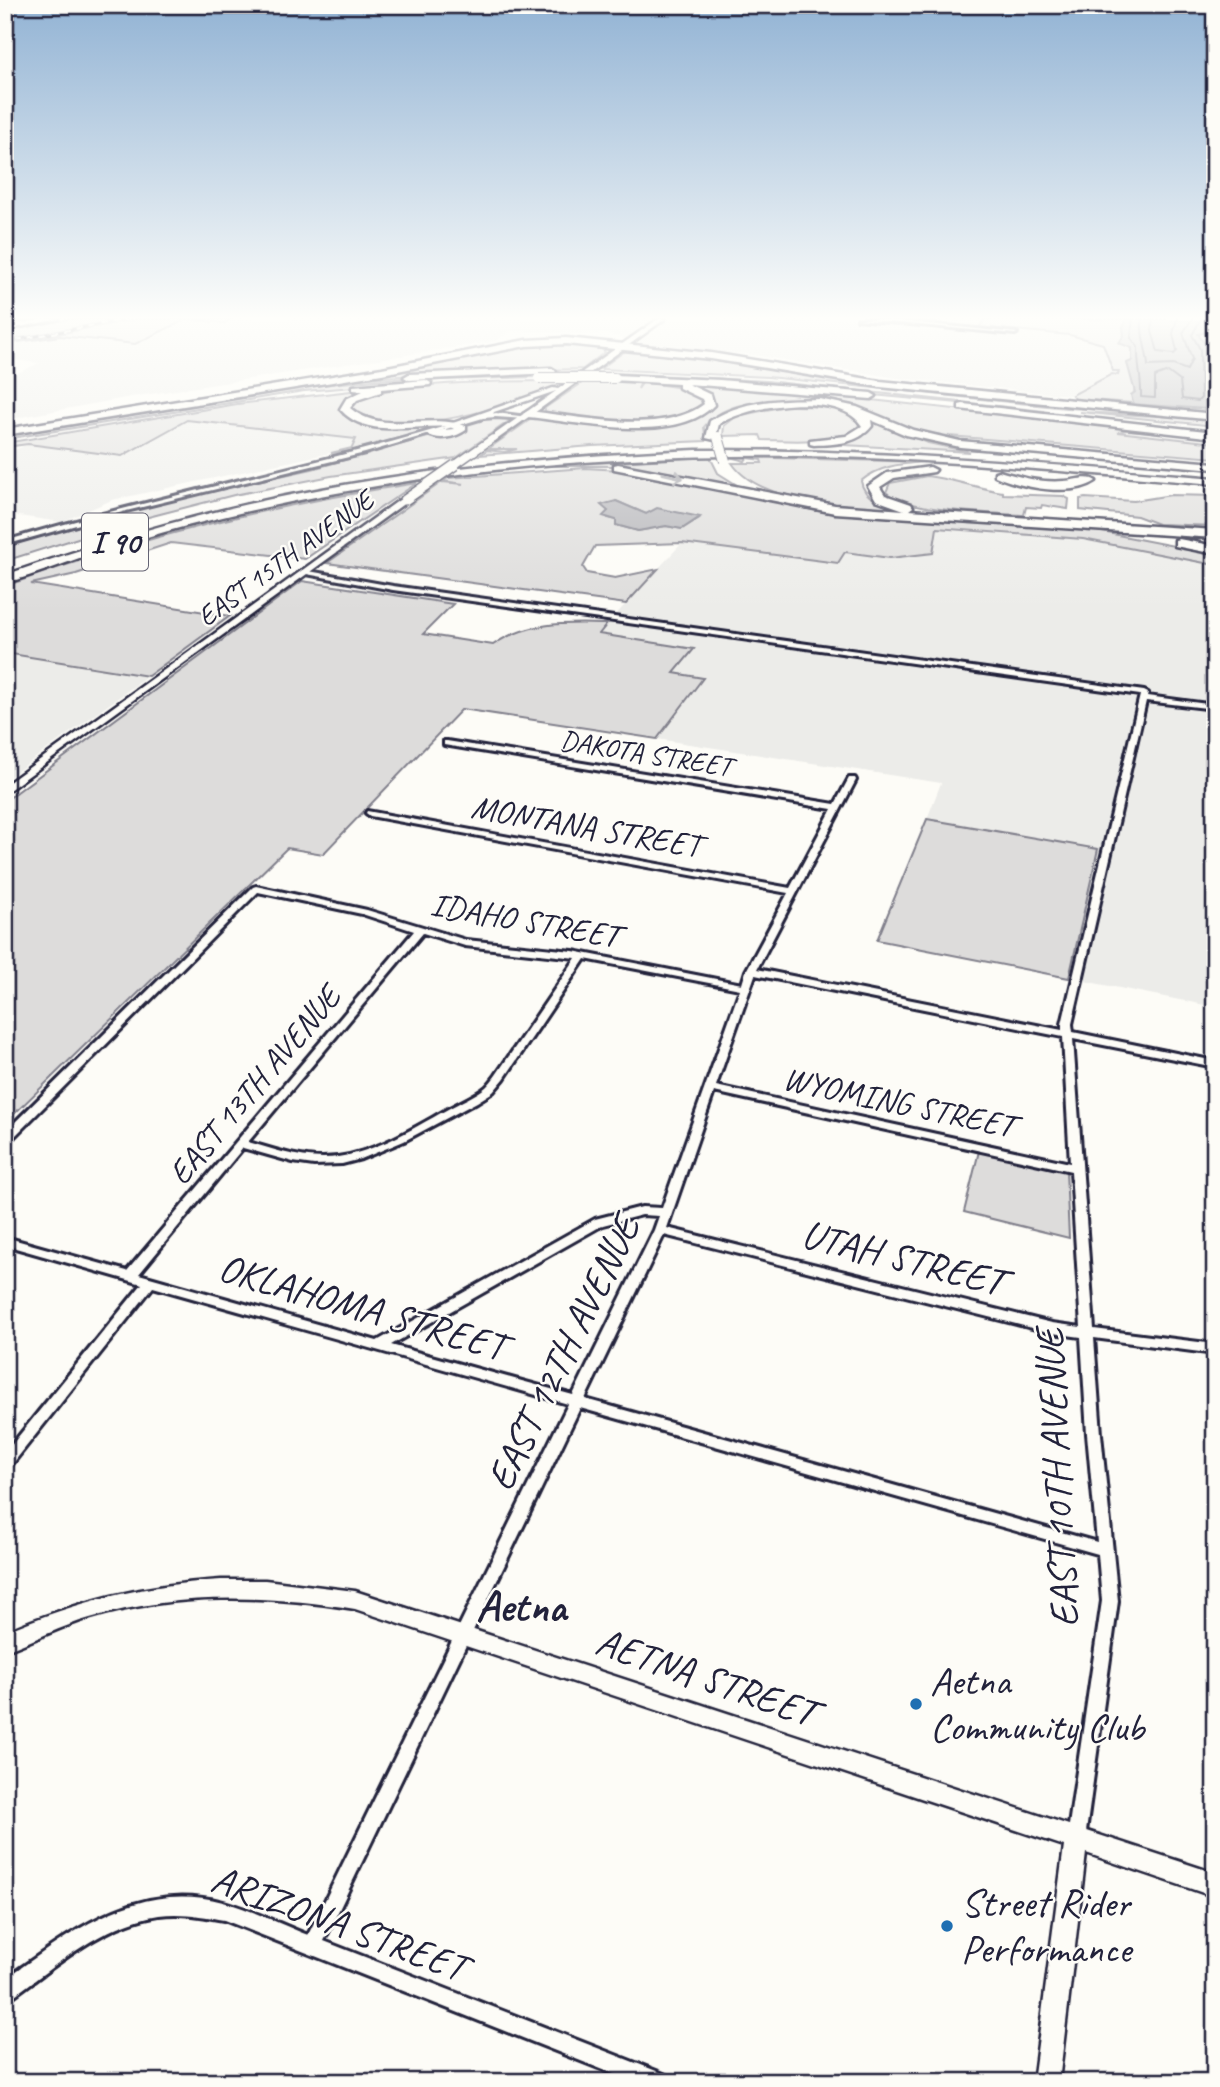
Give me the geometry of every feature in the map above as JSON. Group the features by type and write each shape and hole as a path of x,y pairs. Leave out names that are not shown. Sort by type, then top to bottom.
{"highway":[{"path":"5,432 100,416"},
{"path":"5,441 153,416"},
{"path":"354,416 376,424 456,424 462,430 457,433 432,434"},
{"path":"539,416 611,424 648,424 693,416"},
{"path":"724,416 714,423 715,438 727,467 770,493 809,502 1215,532"},
{"path":"715,438 717,428 729,416"},
{"path":"606,450 648,444 826,442 859,434 867,425 862,416"},
{"path":"872,416 926,438 960,444 1026,450 1045,456 1086,459 1118,457 1215,466"},
{"path":"1064,416 1215,432"},
{"path":"1075,416 1215,432"},
{"name":"I 90","path":"5,568 116,531 302,486 475,460 606,450 755,446 846,448 1215,474"},
{"name":"I 90","path":"5,579 151,531 337,489 471,469 562,460 744,453 900,457 1215,481"},
{"path":"337,489 486,472 597,465 660,472 835,509 1077,526 1215,532"},
{"path":"727,467 724,472 735,481 788,501"},
{"path":"996,516 899,505 880,497 874,486 883,478 914,470 999,474 1014,481 1063,485 1090,481 1215,488"},
{"path":"1077,526 1143,535 1215,550"}],"street":[{"path":"377,450 476,416"},
{"path":"456,424 490,416"},
{"name":"EAST 15TH AVENUE","path":"5,790 303,572 524,416"},
{"path":"5,543 158,499 377,450 432,434"},
{"path":"303,572 411,591 1144,692 1143,698 1215,707"},
{"path":"411,591 417,595 463,598"},
{"name":"EAST 10TH AVENUE","path":"1046,2082 1076,1840 1109,1613 1067,1024 1143,698"},
{"name":"DAKOTA STREET","path":"447,743 837,807"},
{"name":"EAST 12TH AVENUE","path":"312,1946 466,1634 660,1230 744,987 852,780"},
{"name":"MONTANA STREET","path":"370,813 793,891"},
{"name":"IDAHO STREET","path":"5,1139 257,889 351,908 465,943 582,956 744,987"},
{"name":"EAST 13TH AVENUE","path":"130,1276 420,930"},
{"path":"241,1144 311,1161 339,1162 370,1152 473,1100 489,1090 500,1077 582,956"},
{"path":"751,971 1215,1064"},
{"name":"WYOMING STREET","path":"710,1088 1076,1168"},
{"path":"378,1346 599,1222 642,1211 667,1212"},
{"name":"UTAH STREET","path":"660,1230 1052,1328 1215,1349"},
{"name":"OKLAHOMA STREET","path":"5,1241 1105,1550"},
{"path":"5,1463 150,1282"},
{"name":"AETNA STREET","path":"5,1642 108,1603 153,1593 237,1587 315,1592 355,1600 466,1634 1215,1885"},
{"name":"ARIZONA STREET","path":"5,1990 115,1917 153,1905 191,1903 208,1906 659,2082"}],"shaded area":[{"path":"5,416 25,416 5,420"},
{"path":"111,416 146,416 5,439 5,434"},
{"path":"163,416 346,416 377,426 439,426 367,450 331,453 352,448 356,439 187,420 122,456 28,444 5,447 5,443"},
{"path":"363,416 458,416 422,423 391,424"},
{"path":"565,416 682,416 648,423"},
{"path":"696,416 715,416 704,427 706,441 480,455 487,450 504,452 517,449 488,449 534,417 630,425 683,421"},
{"path":"736,416 852,416 859,425 852,432 841,436 814,440 762,440 760,435 723,436 724,426"},
{"path":"879,416 1024,416 1215,437 1127,430 1118,432 1215,443 1215,458 949,436 899,425"},
{"path":"1122,416 1215,419 1215,426"},
{"path":"506,417 509,421 456,458 331,476 234,495 129,522 5,561 5,547 122,511 312,469 428,437 454,435 466,431 464,425 484,418"},
{"path":"867,417 928,443 970,452 826,444 864,434 868,430"},
{"path":"186,420 356,439 353,448 112,500 61,522 5,514 5,455 28,444 122,455"},
{"path":"710,457 718,473 745,490 630,466 536,466"},
{"path":"730,457 925,462 884,468 861,481 871,498 904,509 836,504 787,496 764,488 746,477 732,463 762,463 761,460 747,458 745,461"},
{"path":"585,468 639,471 817,511 1097,531 1215,554 1215,565 1083,539 937,528 933,553 890,558 845,552 838,563 682,543 595,546 583,567 587,573 615,578 658,569 626,604 327,563 442,482 464,484 443,481 448,478","holes":["616,501 646,514 698,519 682,529 666,526 638,531 616,525 617,520 608,518 608,511"]},
{"path":"927,476 1003,494 1063,496 1069,499 1068,509 1042,505 1041,508 1026,507 1024,515 951,510 911,504 886,492 890,483"},
{"path":"417,483 305,559 171,543 76,574 31,584 230,616 148,676 5,653 5,586 107,552 208,524 311,501"},
{"path":"1171,495 1215,496 1215,526 1158,524 1137,516 1080,510 1080,499 1085,498 1134,501"},
{"path":"937,528 1083,539 1215,565 1215,1007 1069,978 1098,849 927,819 941,783 657,739 703,679 674,674 694,649 598,634 682,543 838,563 845,552 890,558 932,553"},
{"path":"302,581 453,604 423,634 493,645 520,631 548,625 607,624 599,634 694,649 674,673 703,678 657,739 462,709 323,854 287,848 5,1123 5,801"},
{"path":"5,653 93,667 148,676 5,780"},
{"path":"927,819 1098,849 1069,978 877,940"},
{"path":"979,1151 1066,1170 1069,1238 964,1212"}],"water":[{"path":"616,501 646,514 657,508 700,517 682,529 666,526 638,531 616,525 616,520 603,516 608,511 601,505"}],"place":[{"name":"Aetna Community Club","path":"916,1704"},
{"name":"Street Rider Performance","path":"947,1926"}],"district":[{"name":"Aetna","path":"521,1606"}]}
